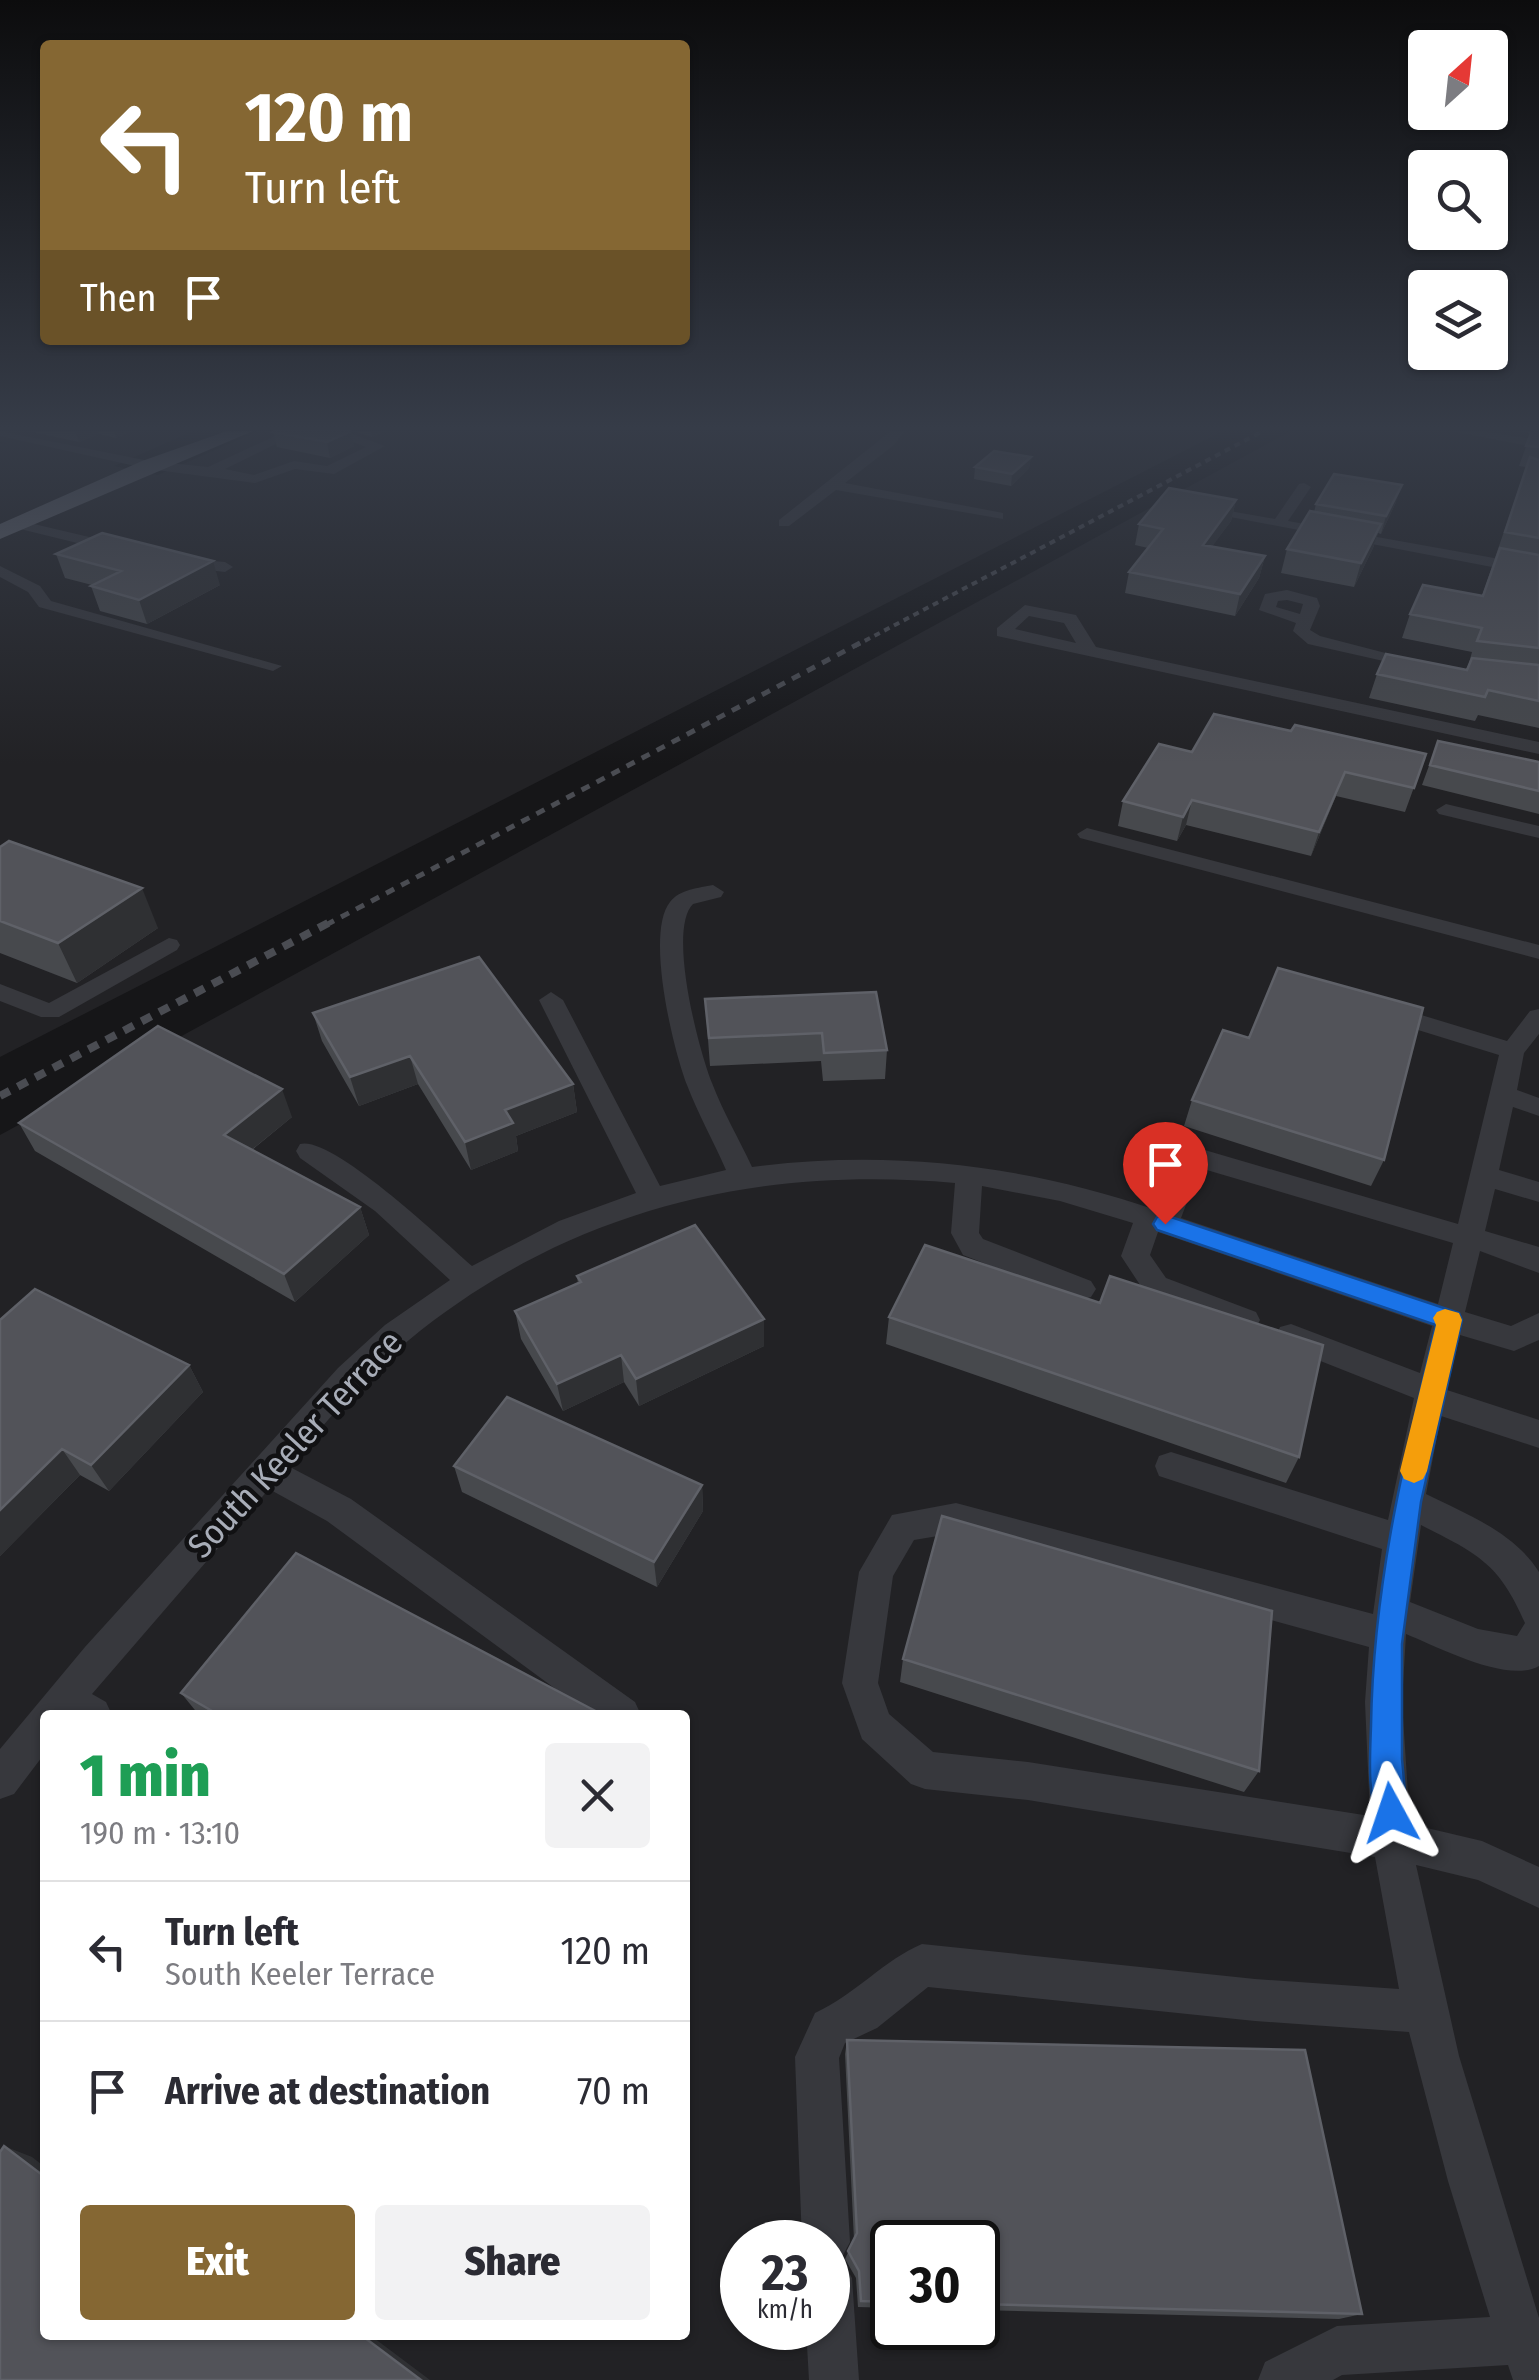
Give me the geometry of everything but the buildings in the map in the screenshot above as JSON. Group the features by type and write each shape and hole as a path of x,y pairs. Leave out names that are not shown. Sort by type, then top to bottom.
{"street":[{"path":"81,542 142,554"},
{"path":"1379,542 1539,571"},
{"path":"159,558 225,567"},
{"path":"0,571 34,589 45,604 273,666"},
{"path":"1304,620 1302,631 1314,640 1432,666"},
{"path":"1090,650 1539,748"},
{"path":"1446,810 1539,832"},
{"path":"1087,834 1539,952"},
{"path":"713,892 691,896 678,907 672,918 672,965 698,1083 743,1176"},
{"path":"0,992 50,1012 169,945"},
{"path":"551,1000 652,1197"},
{"path":"1377,1010 1512,1051"},
{"path":"1283,2380 1338,2351 1530,2360 1475,2196 1425,2012 1394,1840 1386,1759 1390,1624 1407,1502 1512,1051 1539,1017"},
{"path":"1504,1095 1539,1108"},
{"path":"309,1151 385,1204 471,1282"},
{"path":"1537,1259 1192,1156 1135,1256 1156,1286 1539,1434"},
{"name":"South Keeler Terrace","path":"66,1710 265,1470 360,1365 420,1314 471,1282 567,1230 652,1197 743,1176 837,1166 910,1166 968,1173 1062,1192 1514,1339 1539,1325"},
{"path":"968,1173 965,1233 973,1247 993,1258 1080,1288"},
{"path":"1484,1176 1539,1192"},
{"path":"1171,1466 1402,1540"},
{"path":"265,1470 340,1510 615,1710"},
{"path":"1407,1502 1483,1542 1525,1573 1539,1611"},
{"path":"1539,1634 1525,1655 1478,1646 956,1518 904,1526 876,1572 860,1683 874,1726 925,1770 1028,1781 1394,1840 1482,1861 1539,1888"},
{"name":"South Keeler Terrace","path":"0,1780 40,1738"},
{"path":"825,2220 816,2056 830,2028 862,2013 922,1965 1256,2000 1425,2012"},
{"path":"832,2350 834,2380"}],"shaded area":[{"path":"0,542 1006,542 0,1057"},
{"path":"1087,542 1539,542 1539,2380 0,2380 0,1135"}],"railway":[{"path":"855,646 1052,542"},
{"path":"326,925 860,643"},
{"path":"0,1096 330,922"}],"slow traffic":[{"path":"1414,1471 1450,1320 1445,1318"}],"route":[{"path":"1165,1224 1450,1320 1407,1502 1387,1644 1386,1759 1391,1813"}]}
